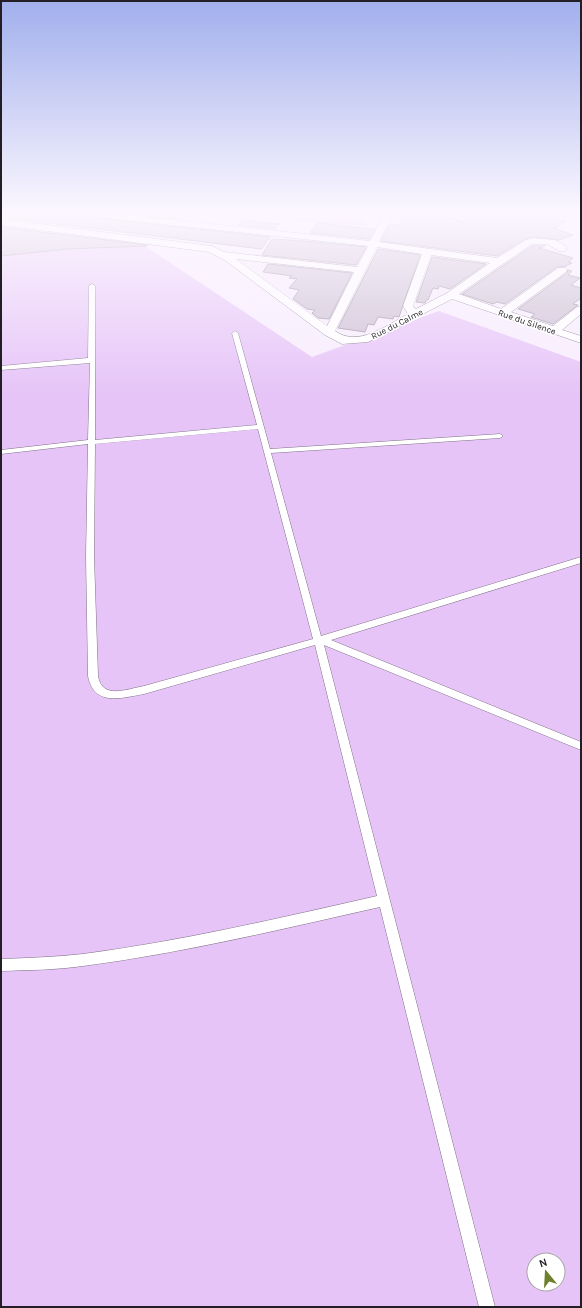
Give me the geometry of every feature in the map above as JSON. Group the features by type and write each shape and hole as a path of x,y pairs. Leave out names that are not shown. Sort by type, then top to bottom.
{"street":[{"name":"Rue du Calme","path":"246,272 342,341 364,340 451,296 484,272"},
{"path":"329,333 360,272"},
{"path":"415,315 408,306 420,272"},
{"path":"502,313 559,272"},
{"name":"Rue du Silence","path":"451,296 581,340"},
{"path":"554,331 581,309"}],"lane":[{"path":"92,286 91,360 93,363 90,557 93,676 96,688 102,693 117,695 144,690 319,640 581,560"},
{"path":"235,334 319,640 383,901 487,1307"},
{"path":"1,368 91,360"},
{"path":"1,452 91,442 261,427"},
{"path":"266,451 500,436"},
{"path":"319,640 581,746"},
{"path":"1,966 81,960 173,945 250,931 383,901"}],"shaded area":[{"path":"1,272 184,272 312,357 439,311 581,362 581,1307 1,1307"}],"building":[{"path":"263,272 352,273 329,319 318,318 312,313 315,310 307,309 293,299 299,290 289,288 297,279 289,278 292,276"},
{"path":"366,272 414,272 399,317 394,316 393,319 378,317 374,325 368,324 365,332 338,328"},
{"path":"427,272 474,272 450,289 439,286 438,289 433,288 428,300 426,300 425,303 416,302"},
{"path":"494,272 550,272 505,304 497,302 493,304 462,294"},
{"path":"571,272 568,275 580,278 571,285 581,288 581,298 573,304 578,305 553,324 531,317 535,314 518,309 567,273"}]}
